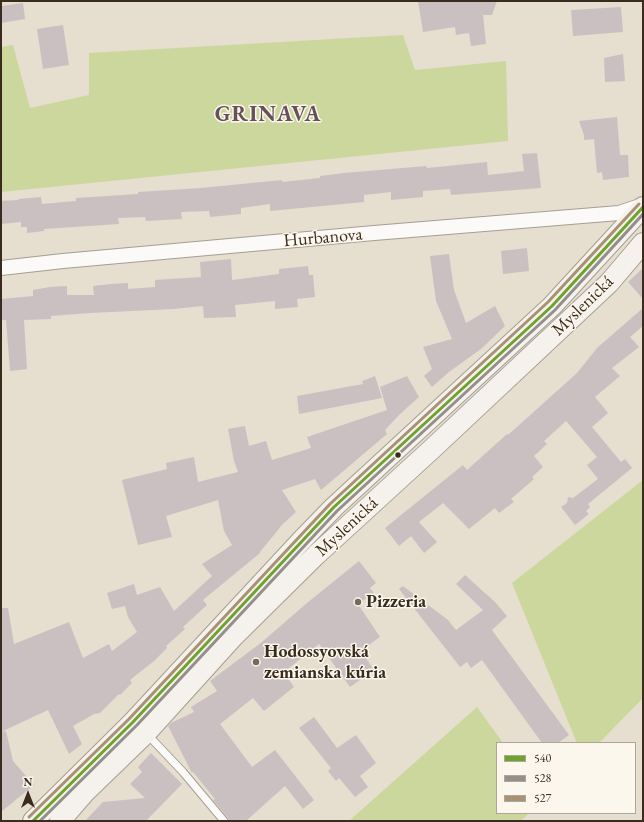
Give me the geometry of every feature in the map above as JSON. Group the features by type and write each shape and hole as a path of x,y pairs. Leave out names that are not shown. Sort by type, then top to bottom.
{"main road":[{"name":"Myslenická","path":"33,821 133,722 334,507 552,306 643,206"},
{"name":"Myslenická","path":"60,821 85,792 146,733 232,638 316,555 438,443 609,282 643,243"}],"street":[{"name":"Hurbanova","path":"1,268 374,233 619,213 643,206"}],"lane":[{"path":"146,733 183,772 224,821"}],"green space":[{"path":"403,35 415,70 506,61 508,141 1,192 1,47 13,45 30,108 89,95 89,53"},
{"path":"643,480 643,698 600,742 576,742 512,583"},
{"path":"477,707 502,742 496,742 496,814 528,814 521,821 349,821"}],"building":[{"path":"418,1 497,1 492,15 483,15 486,44 471,46 469,33 456,35 455,27 423,32"},
{"path":"23,3 25,19 1,23 1,6"},
{"path":"621,7 623,32 573,36 571,10"},
{"path":"63,25 69,65 43,69 37,29"},
{"path":"623,54 625,81 605,82 604,58"},
{"path":"617,117 620,155 628,155 629,177 603,180 602,172 597,173 594,139 584,140 584,135 579,121"},
{"path":"537,153 541,188 451,195 450,189 423,191 423,197 391,200 391,192 364,195 364,202 270,211 270,204 241,208 241,214 210,217 209,211 181,212 182,219 146,221 145,217 118,218 119,224 44,229 44,231 27,233 27,227 21,227 21,222 1,224 1,201 41,197 42,204 76,201 76,198 138,194 138,192 201,188 282,180 282,182 320,178 320,176 344,173 426,166 427,168 487,162 488,175 524,171 522,154"},
{"path":"527,248 529,271 503,274 501,251"},
{"path":"449,254 454,290 466,323 495,306 505,326 481,349 449,372 432,387 424,376 432,369 423,347 452,339 436,301 430,256"},
{"path":"231,259 232,280 279,274 279,269 308,266 309,275 313,275 315,297 297,299 298,307 275,309 275,301 235,305 236,317 204,318 203,306 51,316 51,319 24,320 27,369 10,371 6,320 1,320 1,299 33,296 33,290 50,287 67,286 67,295 94,295 93,286 128,283 128,289 155,287 155,280 201,277 200,262"},
{"path":"643,268 643,299 628,282"},
{"path":"643,308 643,326 630,337 639,347 612,368 620,376 595,397 608,413 592,427 621,462 625,459 632,468 588,504 590,507 586,511 589,514 575,525 561,507 567,503 568,497 573,498 598,479 587,465 597,457 566,421 544,441 547,444 534,456 543,467 532,477 534,479 511,499 514,502 499,513 495,508 469,529 443,503 419,522 437,542 424,553 411,536 399,546 385,528 463,465 467,470 577,373 597,348"},
{"path":"375,376 382,398 299,414 297,396 363,384 362,381"},
{"path":"407,376 419,397 385,430 387,434 321,490 315,479 282,490 296,512 282,525 260,553 203,600 207,605 183,627 185,629 166,646 167,648 154,661 130,680 132,683 120,695 119,694 100,713 94,714 73,726 82,744 69,754 48,710 1,732 1,608 8,608 14,644 69,622 83,658 109,644 112,651 137,632 128,617 125,606 112,609 107,593 134,584 137,595 160,587 174,611 212,576 202,564 232,545 224,531 218,500 166,516 172,537 138,545 122,480 167,469 166,463 194,457 198,482 238,472 234,461 228,429 245,426 249,446 266,441 272,460 311,448 307,437 387,410 380,387"},
{"path":"359,561 376,583 370,588 374,593 358,604 380,637 363,649 365,652 363,654 374,670 350,687 319,644 284,672 294,687 264,711 253,698 220,724 252,767 275,750 314,800 303,809 285,786 246,821 229,821 213,800 215,799 193,772 192,773 168,726 171,723 194,712 191,707 217,691 210,681 262,642"},
{"path":"465,575 495,602 507,616 492,630 569,735 559,742 541,742 482,660 471,668 467,662 460,667 399,589 403,586 448,620 456,630 483,610 456,584"},
{"path":"314,717 337,748 356,735 376,763 360,776 368,787 355,797 339,778 336,781 328,771 331,768 299,728"},
{"path":"6,731 13,761 34,785 1,812 1,732"},
{"path":"151,753 182,784 146,821 85,821 103,802 145,798 130,784 142,772 138,767"}],"transit line":[{"name":"527","path":"29,817 129,719 330,504 548,302 639,204"},
{"name":"540","path":"33,821 133,722 334,507 552,306 643,207"},
{"name":"528","path":"40,821 137,725 337,511 555,310 643,214"}],"place":[{"name":"Pizzeria","path":"358,602"},
{"name":"Hodossyovská zemianska kúria","path":"256,662"}],"district":[{"name":"GRINAVA","path":"268,115"}]}
